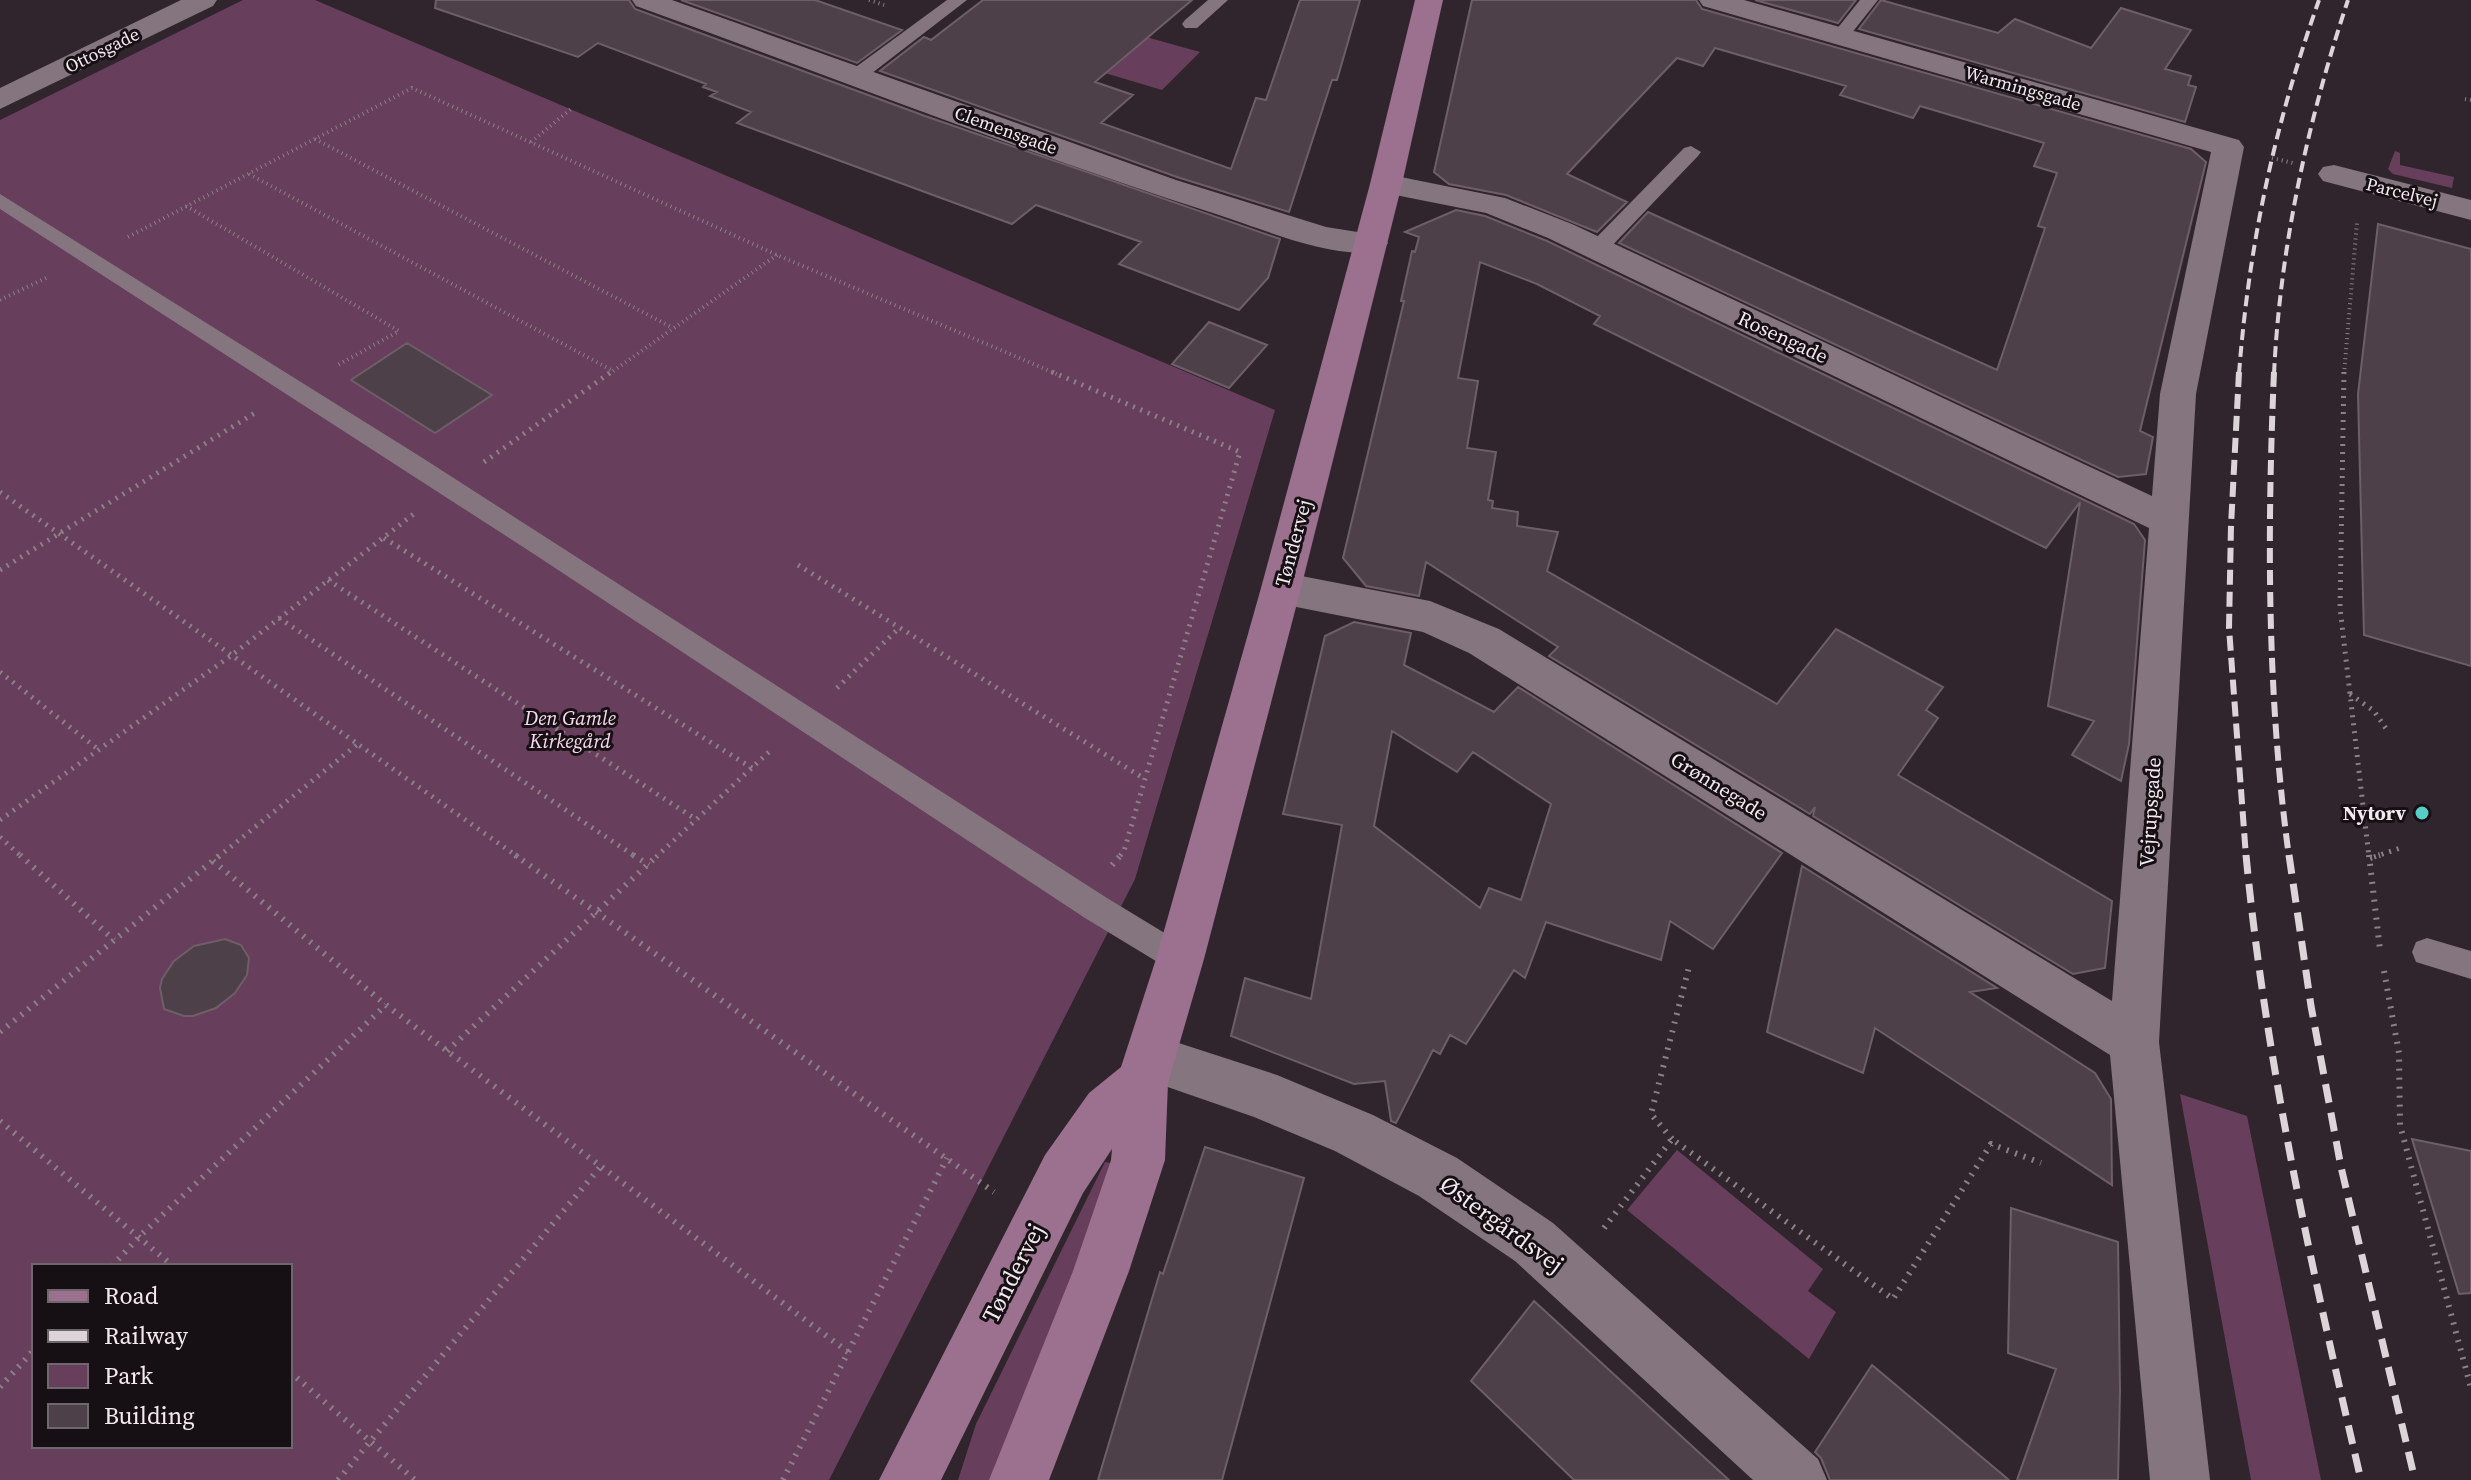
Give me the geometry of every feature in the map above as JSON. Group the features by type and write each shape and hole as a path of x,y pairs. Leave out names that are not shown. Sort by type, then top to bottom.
{"main road":[{"name":"Tøndervej","path":"1019,1480 1101,1271 1138,1160 1146,1071 1180,959 1281,588 1386,184 1429,0"},
{"name":"Tøndervej","path":"909,1480 1064,1174 1107,1111 1146,1071"}],"street":[{"name":"Ottosgade","path":"0,100 203,0"},
{"name":"Clemensgade","path":"646,0 1165,187 1323,237 1371,243"},
{"name":"Warmingsgade","path":"1713,0 2228,147"},
{"name":"Vejrupsgade","path":"2180,1480 2134,1042 2178,394 2228,147"},
{"name":"Parcelvej","path":"2334,174 2471,210"},
{"name":"Rosengade","path":"1386,184 1494,205 1597,249 2170,521"},
{"name":"Grønnegade","path":"1281,588 1430,617 1484,641 2134,1042"},
{"name":"Østergårdsvej","path":"1146,1071 1259,1093 1354,1133 1438,1177 1534,1242 1797,1480"}],"lane":[{"path":"856,76 958,0"},
{"path":"1191,24 1219,0"},
{"path":"1841,35 1869,0"},
{"path":"1597,249 1691,152"},
{"path":"0,200 293,390 451,486 1085,901 1180,959"},
{"path":"2427,952 2471,965"}],"path":[{"path":"869,0 885,6"},
{"path":"0,300 89,257 412,88 777,255 1240,452 1124,851 1085,901"},
{"path":"531,142 571,109"},
{"path":"315,139 673,328"},
{"path":"2228,147 2334,174"},
{"path":"249,174 613,371"},
{"path":"2365,182 2358,214 2344,345 2340,608 2379,943 2399,1053 2400,1125 2471,1388"},
{"path":"0,570 293,390 399,331 186,206"},
{"path":"0,820 232,655 451,486 777,255"},
{"path":"0,492 1039,1224"},
{"path":"384,538 752,768"},
{"path":"798,565 1145,779"},
{"path":"328,580 697,820"},
{"path":"279,618 649,865"},
{"path":"447,1051 899,628"},
{"path":"0,672 99,750"},
{"path":"2350,694 2374,711 2389,733"},
{"path":"0,1032 359,743"},
{"path":"0,837 114,940"},
{"path":"2370,858 2403,847"},
{"path":"213,861 386,1005 848,1352"},
{"path":"1689,967 1651,1114 1672,1139 1893,1299 1991,1144 2041,1163"},
{"path":"114,1264 386,1005"},
{"path":"0,1121 171,1264"},
{"path":"1569,1273 1672,1139"},
{"path":"783,1480 947,1158"},
{"path":"338,1480 601,1166"},
{"path":"0,1387 32,1352"},
{"path":"292,1374 415,1480"}],"green space":[{"name":"Den Gamle Kirkegård","path":"243,0 315,0 1275,410 1135,879 829,1480 0,1480 0,120"},
{"path":"951,27 1110,27 1200,52 1162,90"},
{"path":"2395,151 2400,153 2400,165 2454,177 2452,188 2393,174 2388,169"},
{"path":"2180,1094 2247,1116 2321,1480 2251,1480"},
{"path":"1677,1150 1823,1269 1808,1291 1836,1312 1809,1359 1627,1210"},
{"path":"1105,1162 1115,1164 997,1480 958,1480 976,1424"}],"building":[{"path":"436,0 629,0 635,9 925,116 1280,239 1268,278 1239,310 1119,264 1141,242 1036,205 1012,224 737,123 751,112 710,96 717,92 703,87 706,84 598,43 578,57 435,8"},
{"path":"681,0 815,0 902,30 857,63"},
{"path":"983,0 1192,0 1095,82 1133,95 1101,123 1231,169 1256,98 1266,100 1300,0 1360,0 1337,80 1332,80 1289,212 1177,177 880,71 924,37 931,40"},
{"path":"1472,0 1696,0 1702,9 2191,149 2206,162 2140,431 2153,437 2146,474 2118,477 1619,243 1648,212 1997,370 2045,228 2038,226 2057,173 2034,166 2044,143 1920,106 1913,118 1840,95 1846,86 1715,48 1703,66 1677,58 1567,174 1627,202 1597,232 1506,195 1449,184 1434,172"},
{"path":"1755,0 1856,0 1838,23"},
{"path":"1881,0 1998,33 2015,19 2091,48 2121,8 2191,30 2165,69 2191,76 2188,85 2196,87 2185,122 1859,29"},
{"path":"1456,210 1485,216 1547,241 2134,524 2145,540 2129,744 2121,781 2072,755 2094,721 2048,706 2080,502 2046,548 1594,324 1600,316 1537,284 1480,262 1458,378 1478,381 1467,448 1496,452 1488,500 1493,501 1492,508 1518,512 1517,526 1558,532 1547,571 1777,704 1836,629 1943,687 1926,710 1938,718 1898,775 2112,901 2105,968 2073,974 1813,816 1815,807 1810,814 1549,656 1558,647 1426,562 1419,596 1366,586 1343,558 1404,301 1401,301 1412,251 1415,252 1419,237 1405,232"},
{"path":"2378,224 2471,249 2471,666 2364,635 2358,394"},
{"path":"1209,322 1267,345 1229,388 1172,364"},
{"path":"407,343 492,395 435,433 351,380"},
{"path":"1354,622 1411,633 1404,665 1494,712 1518,687 1782,853 1713,949 1670,921 1661,960 1546,922 1525,978 1514,970 1466,1044 1450,1035 1440,1054 1433,1050 1396,1123 1391,1121 1385,1081 1354,1084 1231,1036 1245,978 1311,999 1342,825 1283,814 1325,636","holes":["1392,731 1457,772 1473,752 1551,804 1521,900 1489,888 1480,908 1374,826"]},
{"path":"1802,866 1997,988 1970,992 2095,1073 2111,1099 2112,1185 1875,1028 1863,1073 1767,1032"},
{"path":"225,939 241,945 249,958 247,975 235,993 216,1008 193,1016 164,1009 160,988 174,961 194,946"},
{"path":"2412,1139 2471,1151 2471,1293 2459,1294"},
{"path":"1205,1147 1304,1178 1222,1480 1098,1480 1160,1272 1163,1274"},
{"path":"2011,1208 2118,1242 2118,1480 2017,1480 2056,1369 2008,1353"},
{"path":"1534,1301 1729,1480 1574,1480 1471,1381"},
{"path":"1872,1365 2009,1480 1830,1480 1821,1458 1815,1452"}],"railway":[{"path":"2239,374 2250,277 2266,184 2289,92 2319,0"},
{"path":"2274,374 2282,279 2298,184 2320,91 2348,0"},
{"path":"2239,372 2229,628 2246,857"},
{"path":"2274,372 2270,493 2271,615 2276,736 2289,857"},
{"path":"2246,855 2266,1013 2293,1169 2361,1480"},
{"path":"2289,855 2311,1006 2341,1167 2415,1480"}],"place":[{"name":"Nytorv","path":"2422,813"}]}
